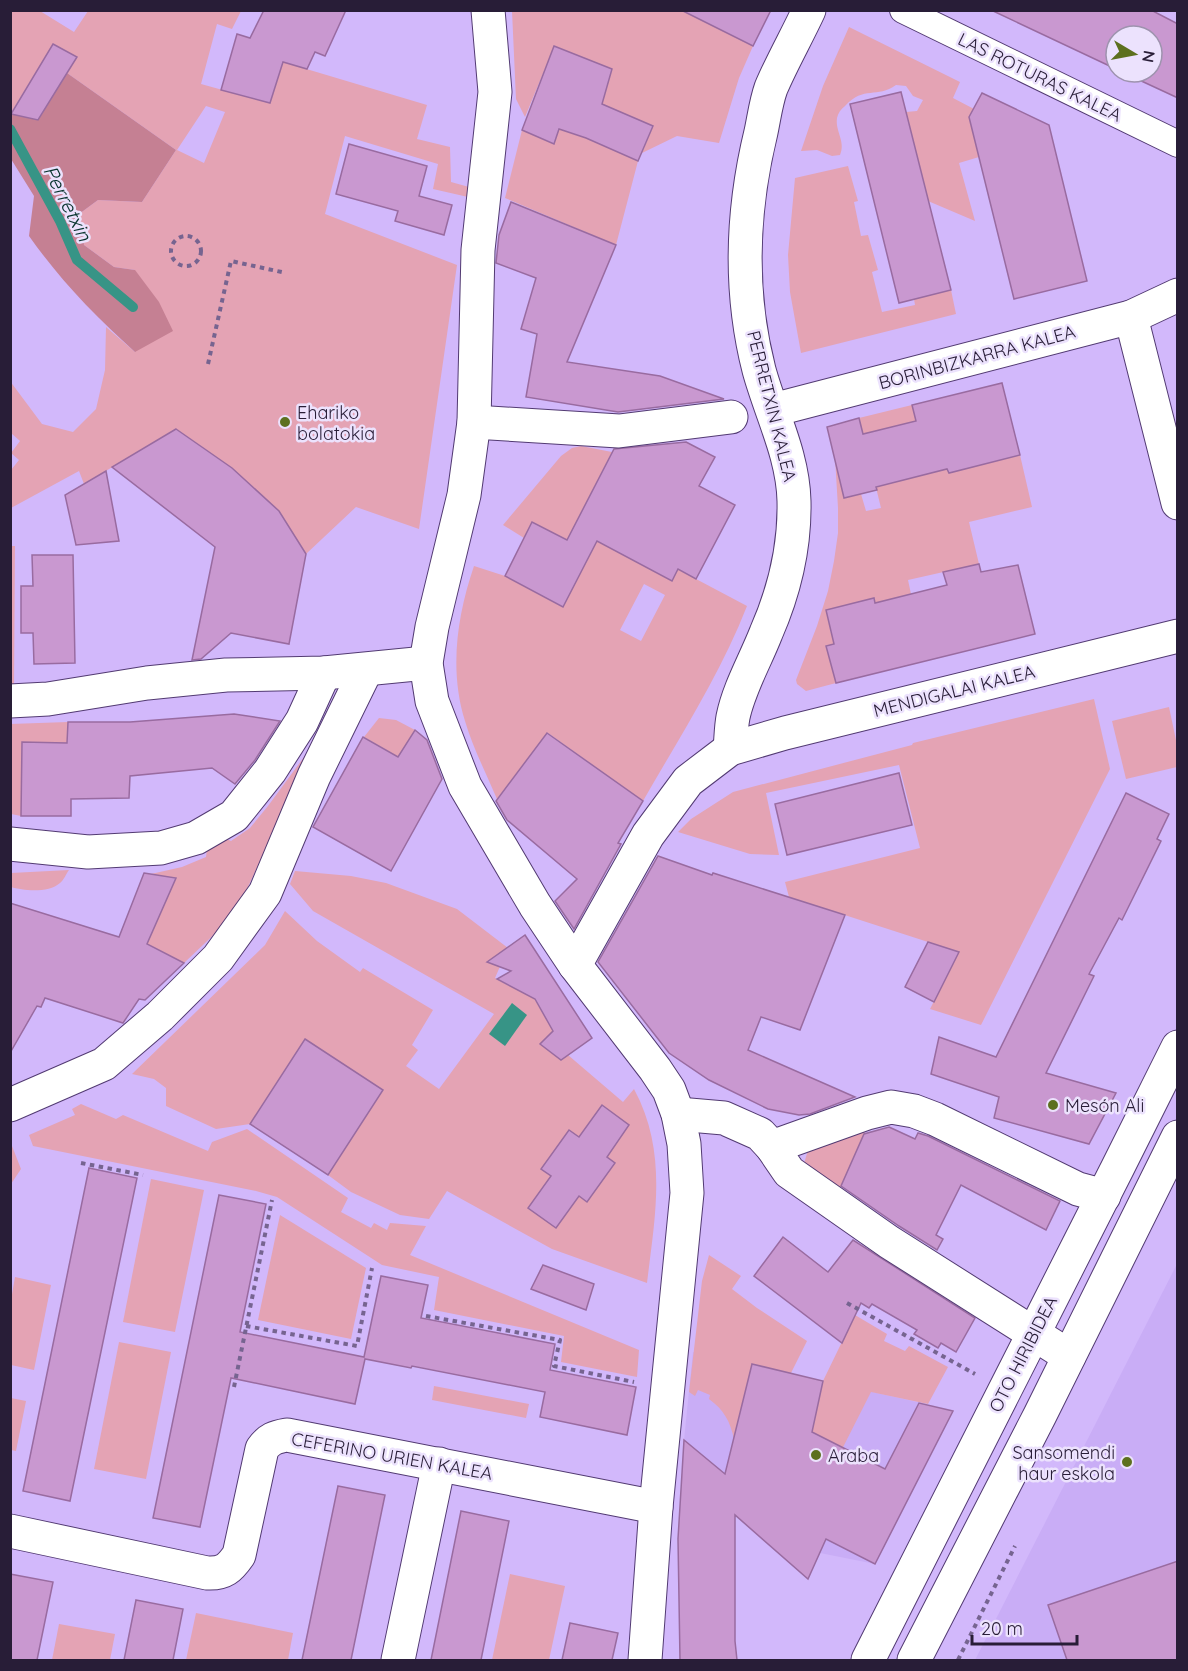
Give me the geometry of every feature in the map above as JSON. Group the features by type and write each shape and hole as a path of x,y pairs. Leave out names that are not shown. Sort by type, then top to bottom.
{"street":[{"path":"488,10 495,92 478,250 474,423 461,512 432,627 426,663 432,701 465,786 535,905 575,965 656,1069 669,1090 678,1114 684,1144 687,1193 656,1506 645,1660"},
{"name":"PERRETXIN KALEA","path":"730,749 733,718 744,683 767,633 783,588 791,543 794,500 785,444 759,368 745,287 746,218 756,152 771,90 809,10"},
{"name":"LAS ROTURAS KALEA","path":"903,10 1178,144"},
{"name":"BORINBIZKARRA KALEA","path":"773,410 1131,317 1178,295"},
{"path":"1131,317 1178,503"},
{"path":"474,423 619,431 731,417"},
{"name":"MENDIGALAI KALEA","path":"730,749 785,733 1178,636"},
{"path":"10,701 48,699 147,683 226,675 324,673 426,663"},
{"path":"10,1105 104,1064 160,1016 218,958 265,893 314,776 366,670"},
{"path":"10,844 88,852 161,848 196,838 234,816 270,771 302,722 324,673"},
{"path":"575,965 648,835 688,781 730,749"},
{"name":"OTO HIRIBIDEA","path":"868,1660 1178,1047"},
{"path":"772,1147 867,1113 891,1107 914,1111 935,1119 1078,1189 1104,1196"},
{"path":"678,1114 724,1118 760,1134 789,1172 889,1242 1069,1356"},
{"path":"914,1660 1178,1137"},
{"name":"CEFERINO URIEN KALEA","path":"10,1531 207,1573 218,1573 232,1565 239,1555 262,1449 267,1442 287,1435 656,1506"},
{"path":"398,1660 439,1464"}],"path":[{"path":"182,236 190,236 198,240 201,248 200,256 195,263 186,266 178,263 172,256 171,247 175,240 182,236"},
{"path":"208,364 231,261 286,273"},
{"path":"81,1164 143,1175"},
{"path":"234,1387 272,1200"},
{"path":"246,1326 357,1346 372,1268"},
{"path":"847,1303 980,1377"},
{"path":"426,1316 560,1340 554,1366 644,1384"}],"shaded area":[{"path":"704,10 717,28 753,46 739,78 719,143 677,136 642,153 653,126 602,104 554,47 525,117 516,99 512,11"},
{"path":"11,11 40,11 74,32 88,11 241,11 232,29 217,24 201,84 269,103 283,62 427,105 417,139 450,147 451,182 469,187 468,197 433,189 438,164 345,136 325,214 457,265 419,529 356,507 306,554 279,511 232,468 176,429 84,484 79,471 11,508 11,470 19,460 11,453 20,441 11,433 10,381 42,424 73,432 96,409 105,370 106,327 135,352 135,270 114,267 84,245 79,214 98,200 142,202 176,150 67,73 76,57 53,44 11,113","holes":["206,106 225,112 204,163 177,150"]},
{"path":"849,27 960,82 953,98 974,109 969,117 979,157 959,163 975,221 928,201 906,112 917,111 923,100 913,96 906,86 896,85 883,91 858,96 842,108 837,118 842,146 840,155 832,156 817,150 801,151 823,86"},
{"path":"67,73 176,150 142,202 98,200 79,214 84,245 114,267 135,270 159,302 173,331 135,352 79,297 29,236 34,196 11,159 11,113 38,120"},
{"path":"559,129 638,161 616,245 505,198 522,130 554,144"},
{"path":"848,166 858,201 854,202 861,236 868,235 878,270 872,272 882,312 915,305 914,299 951,290 956,314 801,353 790,292 788,255 795,178"},
{"path":"912,405 949,473 1020,455 1032,507 969,522 979,564 908,580 911,594 875,603 874,598 826,610 831,633 851,639 826,646 836,683 806,691 797,684 796,680 828,591 838,533 835,457 844,498 861,494 866,511 881,508 859,418"},
{"path":"581,446 612,452 579,517 747,606 712,681 643,801 548,733 497,799 472,741 460,702 456,663 457,643 463,604 474,566 505,576 562,606 524,538 503,525 561,456 572,448","holes":["644,584 665,595 641,641 620,630"]},
{"path":"11,546 15,546 14,687 11,687"},
{"path":"1094,699 1110,769 981,1025 930,1009 959,952 789,897 785,882 920,848 899,765 766,793 779,855 750,854 678,832 691,819 733,792 913,743"},
{"path":"1169,707 1177,745 1177,767 1126,779 1112,721"},
{"path":"379,718 396,720 415,730 398,757 364,737"},
{"path":"68,722 67,743 22,742 21,816 11,814 10,724"},
{"path":"318,738 247,889 224,925 184,963 155,948 125,939 175,878 151,874 182,867 206,857 207,849 224,838 231,841 250,828"},
{"path":"69,870 61,882 50,888 29,890 11,887 11,873"},
{"path":"295,871 351,876 386,883 457,909 508,948 495,978 509,986 516,974 534,998 553,1031 540,1044 561,1060 568,1055 623,1102 634,1089 652,1136 655,1160 655,1209 647,1283 552,1249 447,1191 429,1219 400,1215 351,1192 328,1175 383,1090 305,1039 250,1124 216,1129 166,1106 166,1088 154,1079 132,1074 265,945 285,911 317,941 360,972 363,968 433,1010 412,1045 418,1050 406,1066 439,1089 494,1014 313,911 290,884"},
{"path":"512,1003 527,1015 505,1046 489,1034"},
{"path":"81,1104 116,1119 123,1115 208,1151 212,1142 247,1129 348,1198 341,1212 371,1228 374,1223 387,1230 390,1223 426,1226 410,1255 639,1350 637,1377 561,1362 564,1336 434,1310 439,1277 382,1265 277,1197 33,1146 29,1135 75,1115 72,1109"},
{"path":"871,1119 838,1193 803,1167 811,1140"},
{"path":"12,1146 21,1169 11,1184 10,1147"},
{"path":"151,1179 204,1190 175,1332 123,1322"},
{"path":"280,1215 366,1268 351,1339 258,1320"},
{"path":"709,1255 741,1276 732,1289 807,1341 791,1373 752,1365 734,1439 726,1416 709,1399 710,1395 698,1390 695,1396 689,1392 702,1281"},
{"name":"Sansomendi haur eskola","path":"1177,1264 1177,1660 975,1660"},
{"path":"15,1277 51,1285 34,1370 11,1365 11,1300"},
{"path":"855,1315 887,1334 884,1341 905,1351 909,1346 948,1367 928,1404 871,1392 835,1463 806,1456 823,1381"},
{"path":"119,1342 171,1352 146,1479 94,1469"},
{"name":"Araba","path":"693,1352 953,1410 875,1564 820,1553 684,1440"},
{"path":"434,1386 529,1404 526,1418 432,1400"},
{"path":"11,1398 26,1401 16,1451 11,1450"},
{"path":"510,1574 565,1586 549,1660 492,1660"},
{"path":"196,1613 293,1633 288,1660 186,1660"},
{"path":"59,1624 115,1634 110,1660 52,1660"}],"building":[{"path":"264,10 346,10 325,56 315,52 307,69 283,62 270,103 221,90 237,34 250,38"},
{"path":"681,10 771,10 753,46"},
{"path":"991,10 1151,10 1178,24 1178,98 1148,84 1164,84 1164,24 1104,24 1104,63"},
{"path":"53,44 77,57 38,120 11,114"},
{"path":"554,46 612,69 602,104 653,126 638,161 559,129 554,144 522,130"},
{"path":"901,92 951,290 899,303 850,104"},
{"path":"982,93 1049,125 1087,281 1014,299 969,117"},
{"path":"349,144 427,166 419,196 452,205 444,235 395,221 398,211 336,194"},
{"path":"511,202 616,245 567,362 660,376 724,399 618,412 526,397 537,334 521,329 536,278 496,263 499,235"},
{"path":"1002,383 1020,455 949,473 947,469 876,487 877,490 844,498 827,427 859,418 863,434 916,421 912,405"},
{"path":"176,429 232,468 279,511 306,554 289,644 231,633 201,659 192,660 215,547 112,467"},
{"path":"686,442 715,457 699,486 735,505 696,579 678,569 672,581 597,541 563,607 505,576 532,522 567,540 614,449"},
{"path":"106,471 119,541 76,545 65,495"},
{"path":"32,555 73,555 75,663 34,664 33,633 21,633 21,586 33,586"},
{"path":"979,564 981,572 1018,565 1035,634 836,683 826,646 834,644 826,610 874,598 875,603 947,585 943,572"},
{"path":"234,714 280,721 255,760 235,784 212,768 130,776 129,798 71,799 71,816 21,816 22,742 67,743 68,722 130,722"},
{"path":"415,730 427,740 442,779 391,871 313,827 363,737 398,757"},
{"path":"547,733 643,801 618,843 621,844 574,929 555,901 577,879 507,820 496,801"},
{"path":"899,773 912,825 787,855 775,804"},
{"path":"1126,793 1169,814 1157,839 1161,841 1122,920 1119,918 1089,974 1094,976 1046,1073 1116,1093 1089,1144 994,1118 999,1097 931,1074 939,1037 996,1057"},
{"path":"658,856 712,875 713,873 845,915 800,1030 761,1017 748,1050 855,1097 810,1114 799,1115 768,1109 709,1080 669,1053 598,962"},
{"path":"144,873 176,878 147,944 184,963 145,1000 139,999 123,1023 45,998 41,1007 37,1006 10,1053 10,903 119,937"},
{"path":"525,935 592,1038 561,1060 540,1044 553,1031 535,999 497,979 511,971 487,962"},
{"path":"928,942 959,952 934,1002 905,987"},
{"path":"305,1039 383,1090 328,1175 250,1124"},
{"path":"602,1105 629,1125 607,1157 615,1163 587,1202 579,1196 556,1228 528,1208 551,1176 541,1169 569,1130 579,1137"},
{"path":"889,1127 915,1139 918,1133 928,1136 1060,1201 1046,1230 961,1185 936,1235 943,1239 937,1250 899,1226 841,1186 864,1134"},
{"path":"89,1168 137,1178 70,1501 23,1491"},
{"path":"219,1195 266,1204 240,1332 364,1357 381,1276 428,1285 421,1318 555,1344 550,1370 636,1387 627,1435 540,1417 545,1392 365,1359 355,1404 231,1378 200,1527 153,1518"},
{"path":"783,1237 828,1272 853,1240 975,1318 956,1352 941,1343 938,1348 914,1334 917,1330 872,1304 869,1308 861,1303 842,1343 754,1276"},
{"path":"543,1265 594,1284 586,1310 531,1289"},
{"name":"Araba","path":"752,1364 823,1381 812,1432 885,1469 919,1403 953,1411 875,1564 826,1539 808,1579 735,1515 737,1660 680,1660 678,1539 684,1440 725,1474"},
{"path":"338,1486 385,1495 351,1660 302,1660"},
{"path":"461,1511 509,1521 481,1660 431,1660"},
{"path":"1178,1561 1178,1660 1067,1660 1048,1605"},
{"path":"10,1574 53,1582 37,1660 10,1660"},
{"path":"136,1600 183,1609 173,1660 124,1660"},
{"path":"570,1623 618,1633 612,1660 562,1660"}],"waterway":[{"name":"Perretxin","path":"10,129 60,221 77,260 133,307"}],"place":[{"name":"Ehariko bolatokia","path":"285,422"},
{"name":"Mesón Ali","path":"1053,1105"},
{"name":"Araba","path":"816,1455"},
{"name":"Sansomendi haur eskola","path":"1127,1462"}]}
